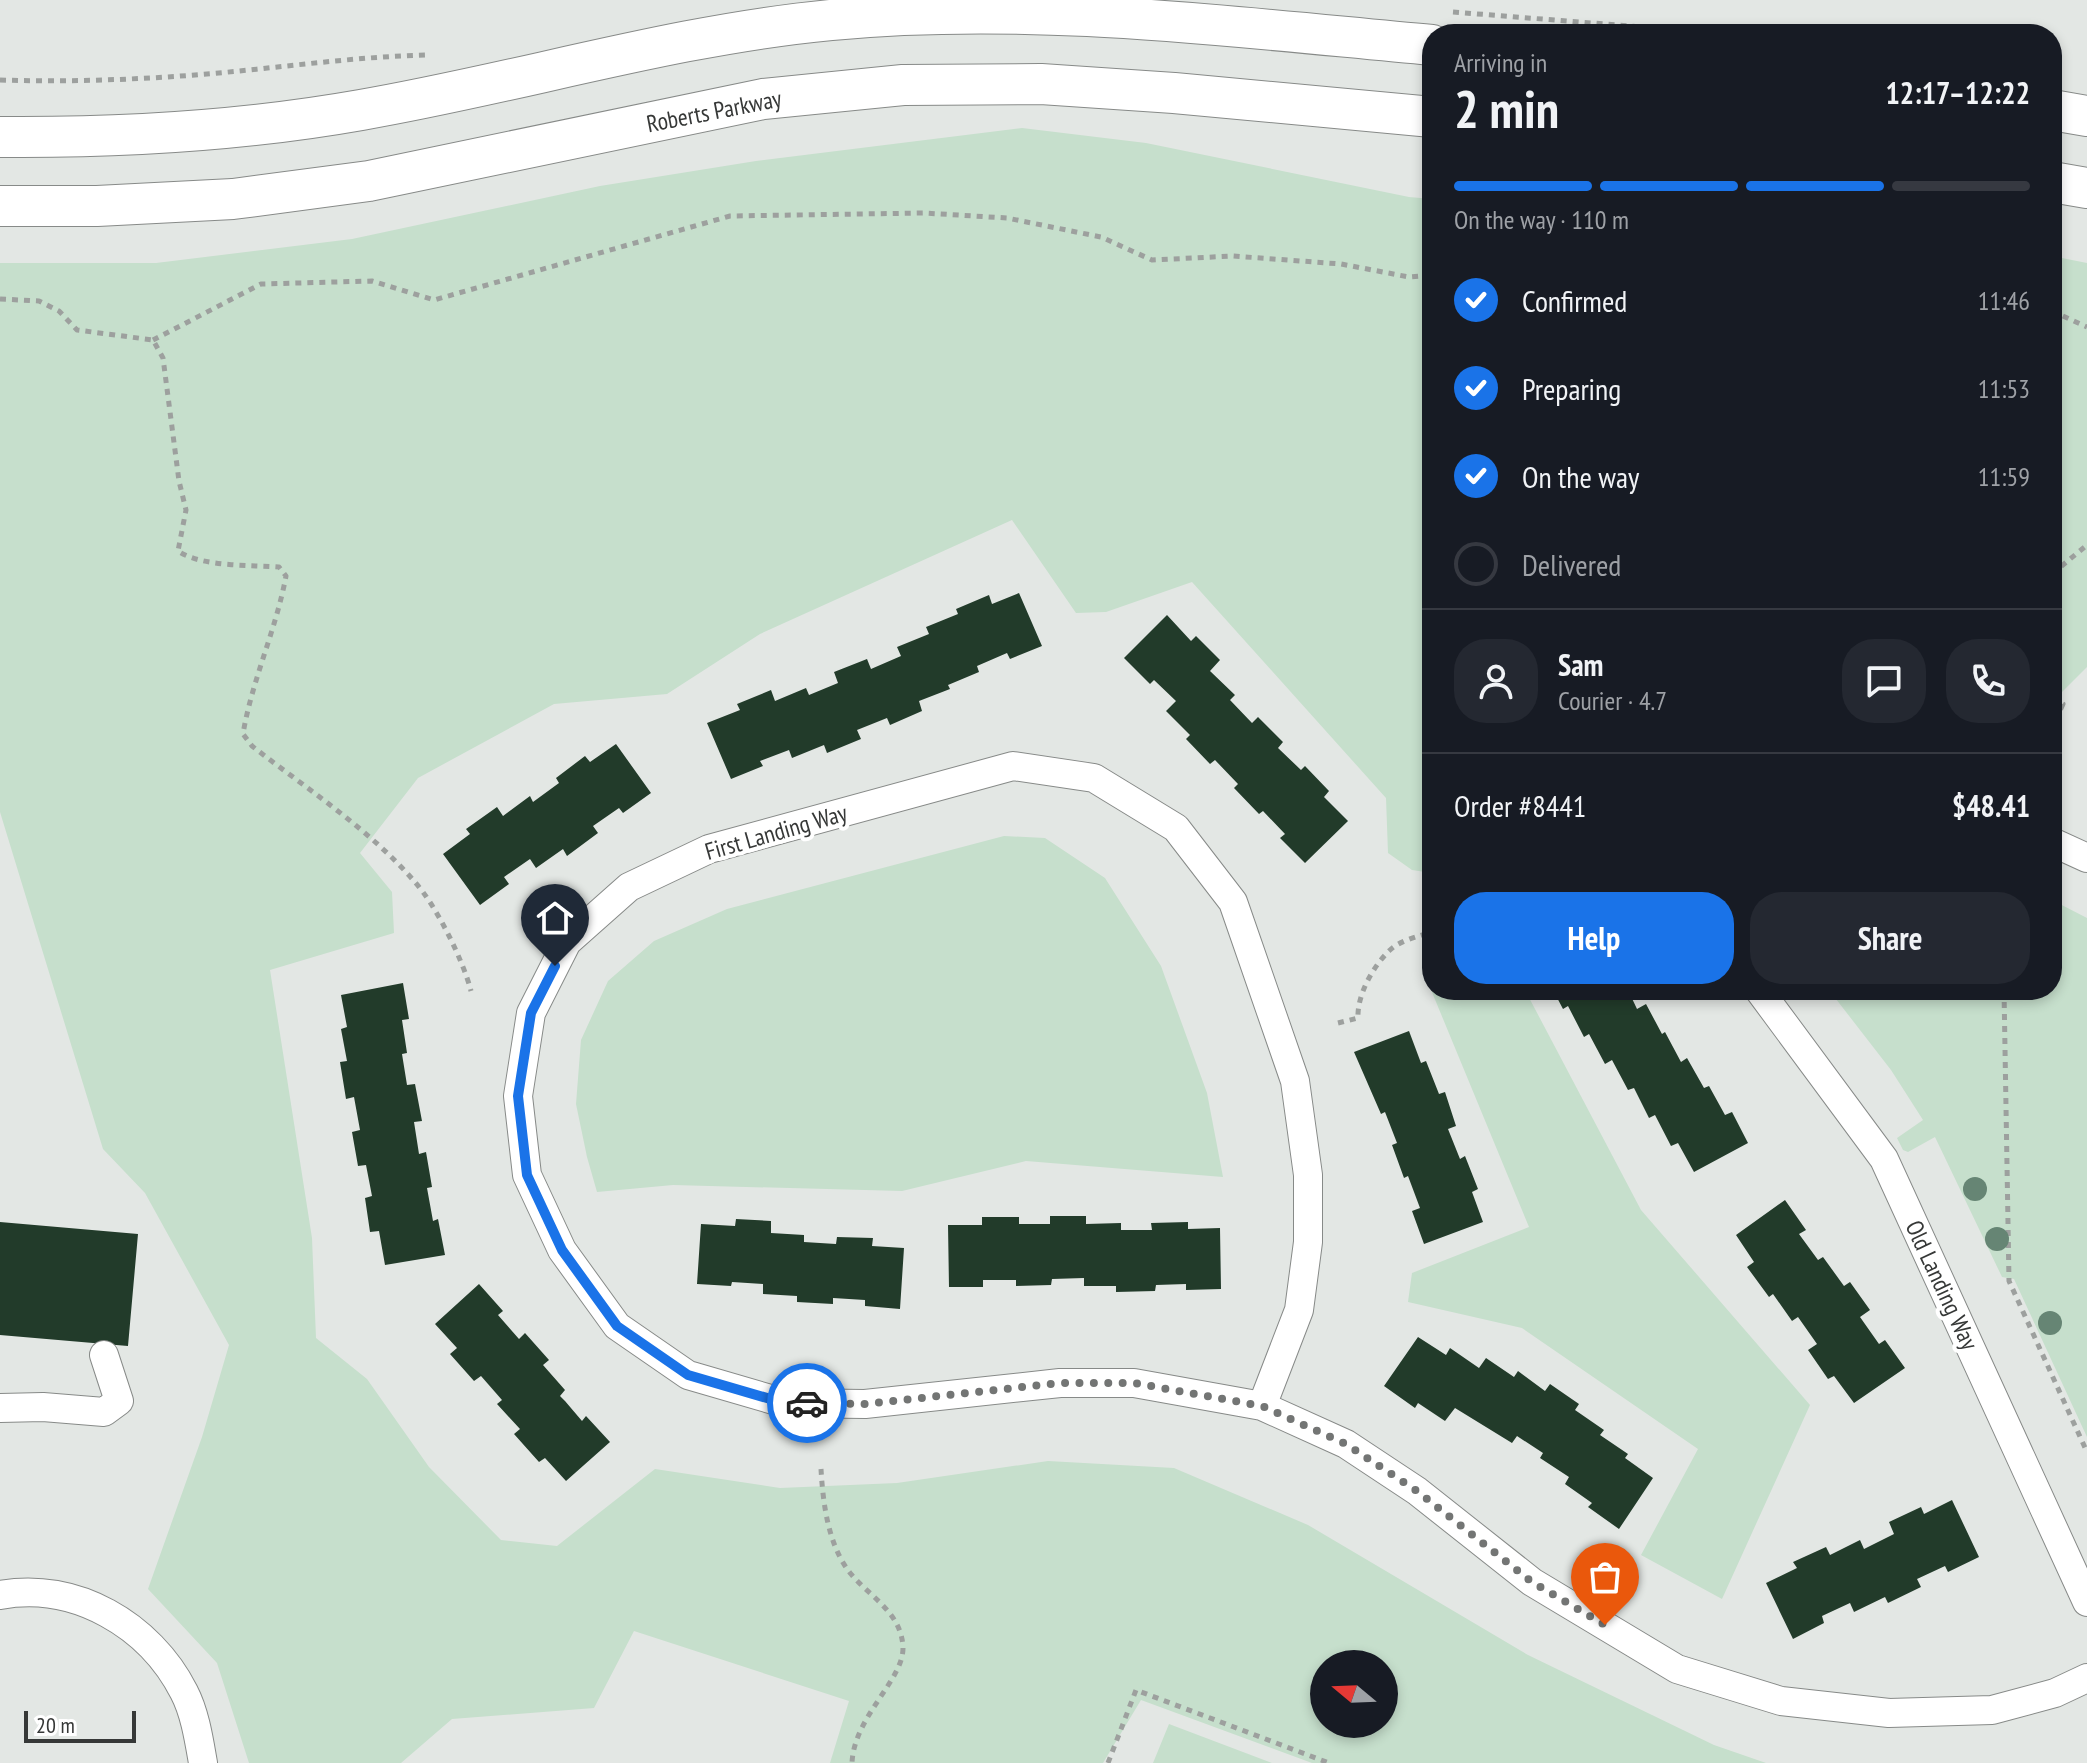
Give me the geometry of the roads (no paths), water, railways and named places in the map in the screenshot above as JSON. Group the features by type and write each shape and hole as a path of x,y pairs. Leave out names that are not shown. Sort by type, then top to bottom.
{"main road":[{"path":"0,137 67,138 233,129 361,110 695,40 830,20 964,13 1422,28"},
{"name":"Roberts Parkway","path":"0,206 97,206 218,200 369,181 763,99 903,85 1041,84 1422,116"},
{"path":"2062,112 2087,116"},
{"path":"2062,184 2087,188"}],"street":[{"name":"First Landing Way","path":"1262,1406 1299,1310 1308,1242 1308,1175 1295,1081 1233,902 1176,828 1094,778 1013,766 709,849 629,887 567,942 531,1013 518,1096 527,1175 562,1250 617,1326 688,1375 784,1403 865,1404 1060,1383 1134,1383 1262,1406 1346,1444 1417,1491 1532,1582 1677,1669 1781,1701 1889,1713 1992,1710 2055,1693 2087,1678"},
{"path":"2062,847 2087,858"},
{"name":"Old Landing Way","path":"1766,1000 1884,1159 2087,1602"},
{"path":"0,1408 43,1407 104,1412 119,1401 104,1355"},
{"path":"0,1595 31,1592 70,1598 107,1612 135,1630 155,1649 184,1692 203,1763"}]}
